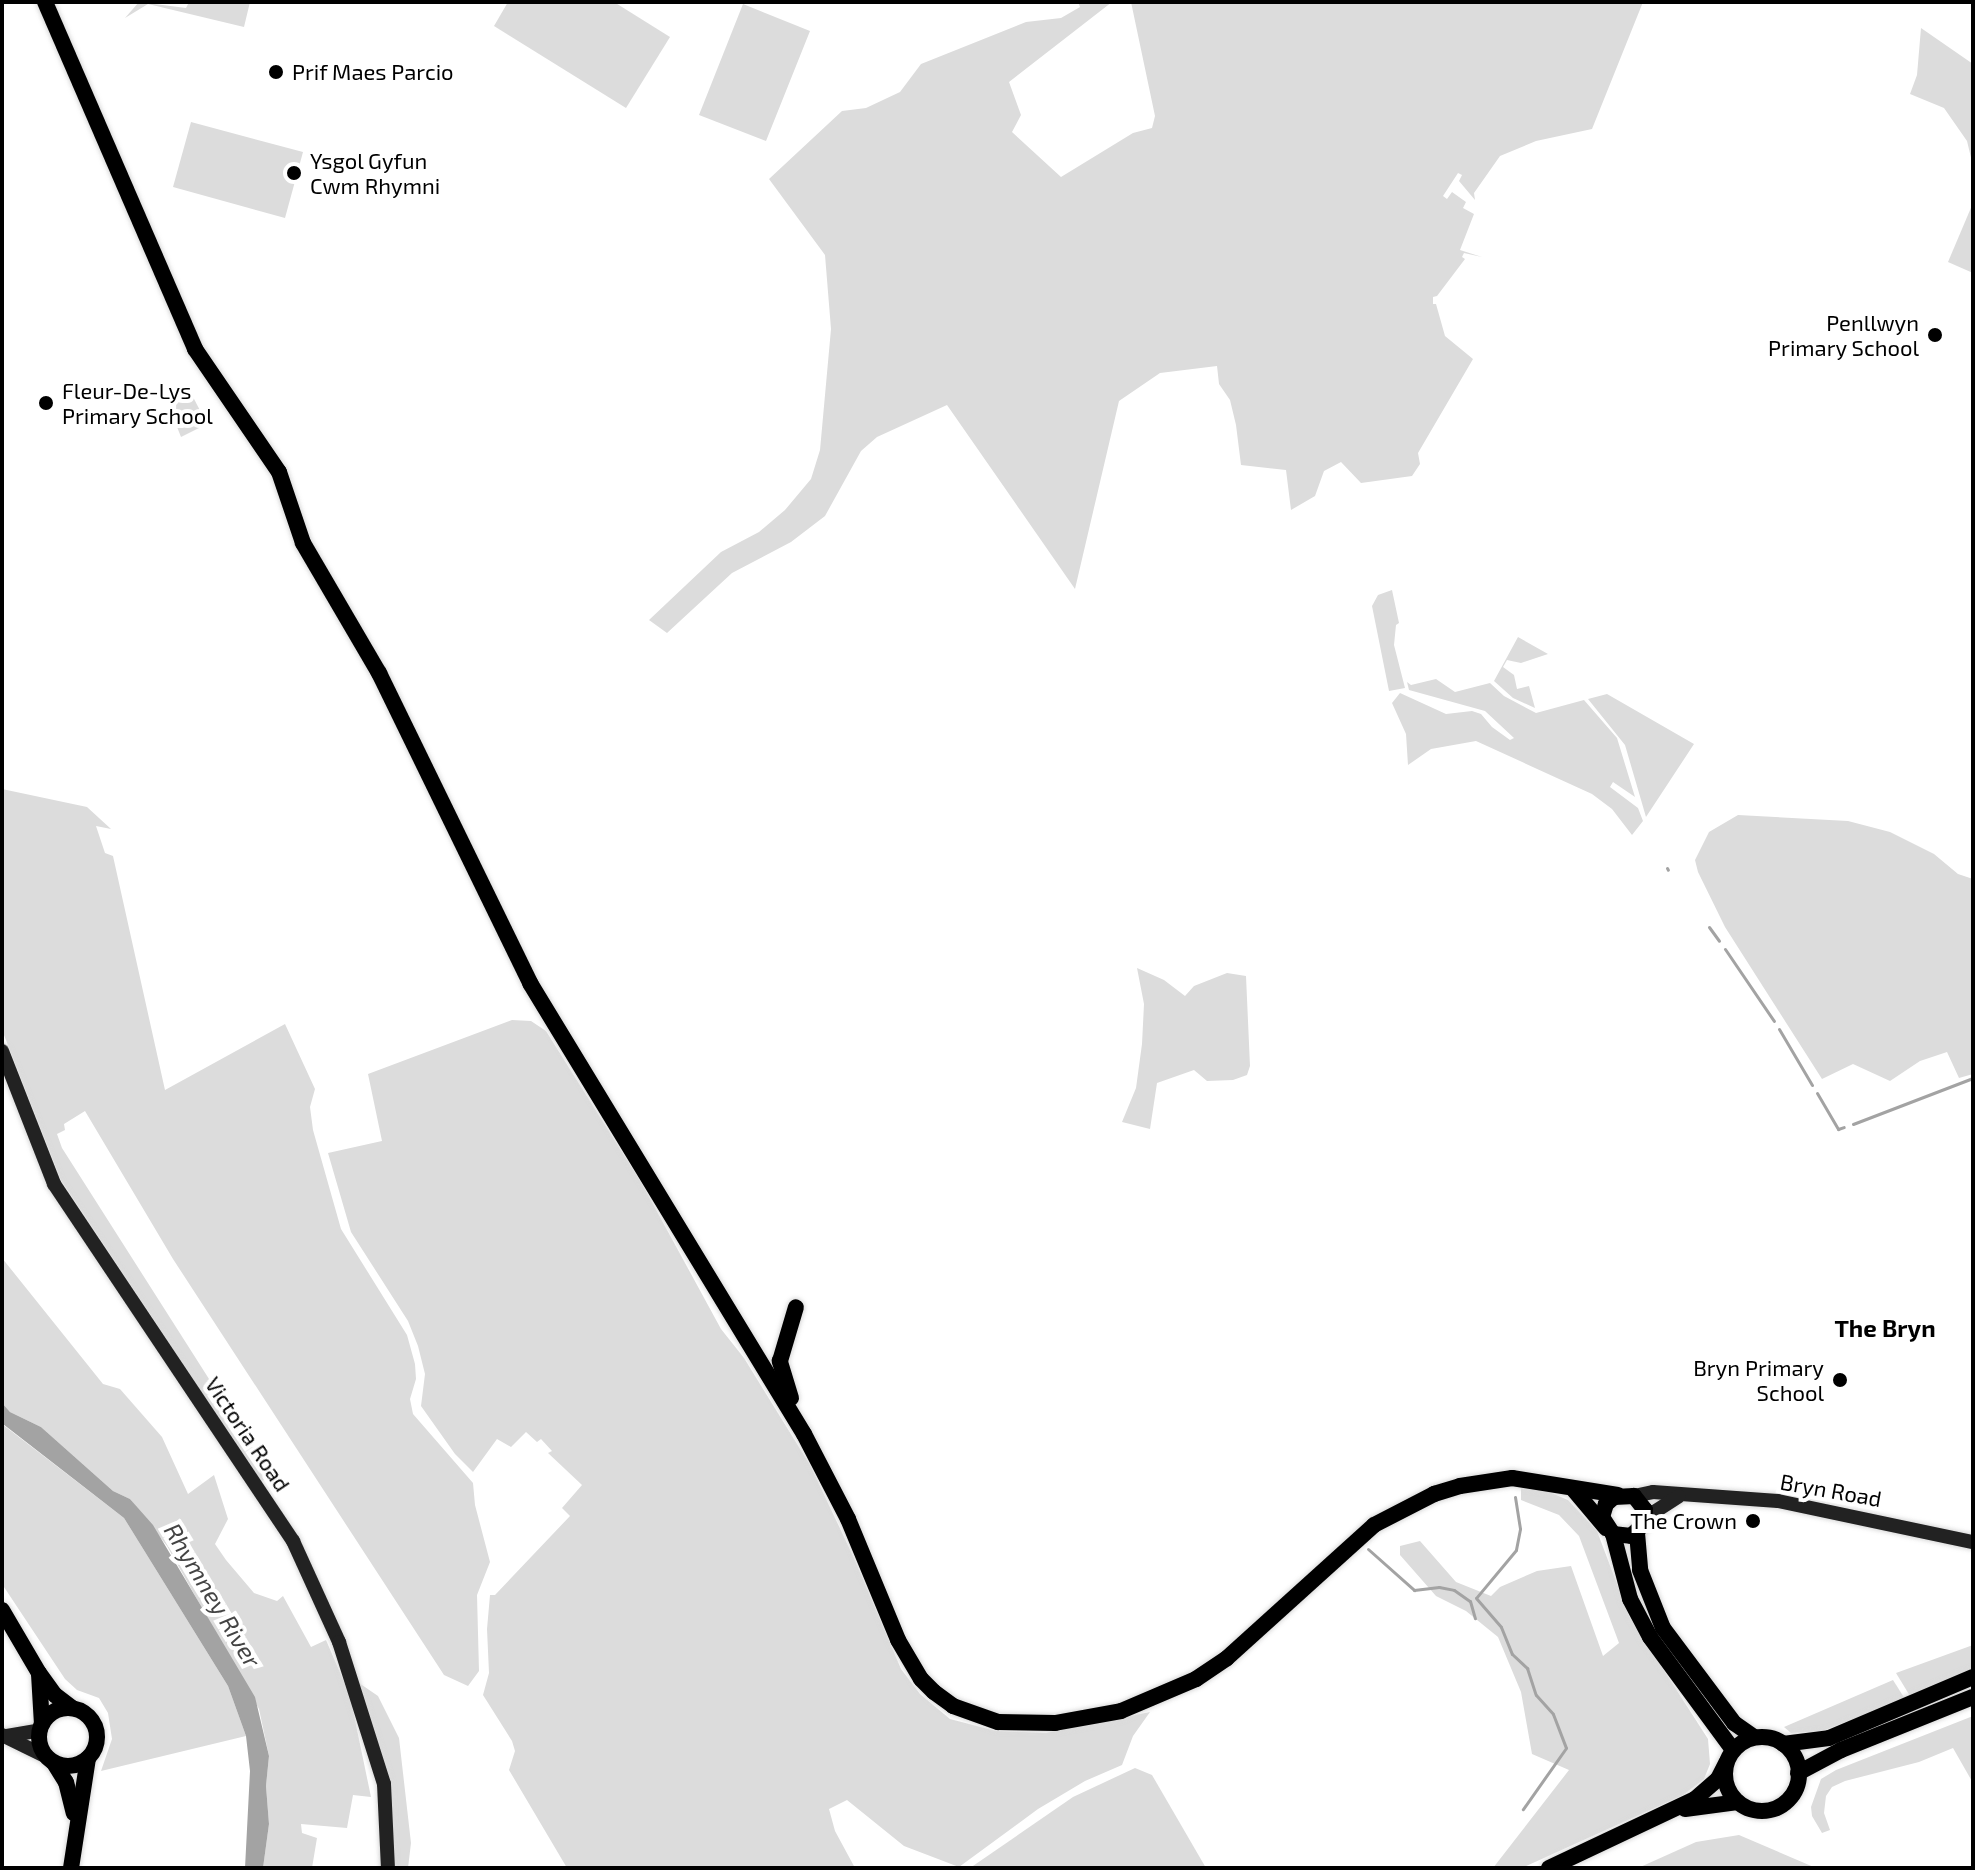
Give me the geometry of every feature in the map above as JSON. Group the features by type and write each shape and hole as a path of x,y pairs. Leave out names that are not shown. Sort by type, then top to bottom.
{"main road":[{"path":"45,2 195,349 279,472 303,543 379,673 530,983 804,1434 848,1519 910,1663 921,1679 953,1706 998,1722 1055,1723 1091,1718 1157,1698 1196,1679 1244,1644 1374,1525 1434,1494 1460,1486 1512,1478 1626,1496 1642,1503 1640,1570 1663,1628 1734,1723 1754,1737 1783,1744 1829,1738 1973,1677"},
{"name":"Victoria Road","path":"2,1051 54,1184 293,1541 339,1642 384,1784 388,1868"},
{"path":"796,1307 780,1361 804,1434"},
{"path":"1574,1490 1610,1531 1624,1537 1679,1496"},
{"name":"Bryn Road","path":"1626,1496 1653,1492 1778,1501 1973,1542"},
{"path":"1626,1496 1603,1509 1625,1585 1638,1617 1730,1756 1726,1783 1738,1802"},
{"path":"2,1610 55,1695 94,1723 97,1741 88,1758 76,1819 71,1868"},
{"path":"39,1673 39,1741 66,1782 76,1819"},
{"path":"1798,1773 1841,1750 1973,1697"},
{"path":"2,1735 13,1738 41,1727 54,1711 72,1708"},
{"path":"2,1735 51,1760 72,1766 88,1758"},
{"path":"1549,1868 1671,1812 1707,1790 1730,1756 1754,1737"},
{"path":"1671,1812 1738,1802 1760,1810 1780,1805 1795,1789 1798,1773 1797,1762 1783,1744"}],"shaded area":[{"path":"139,2 186,8 189,2 250,2 244,27 148,4 125,18"},
{"path":"508,2 614,2 670,37 626,108 494,26"},
{"path":"1078,2 1112,2 1009,82 1021,115 1012,132 1061,177 1133,133 1152,128 1155,116 1131,2 1643,2 1592,129 1536,141 1500,156 1474,193 1475,200 1459,181 1462,175 1458,173 1443,196 1447,199 1452,192 1466,202 1463,208 1474,214 1460,250 1482,257 1464,253 1462,257 1465,259 1437,296 1433,297 1433,304 1436,304 1445,336 1473,359 1418,453 1420,464 1412,476 1361,483 1341,462 1324,471 1315,496 1291,510 1286,470 1241,465 1230,400 1219,384 1217,366 1160,373 1119,401 1075,589 947,405 877,437 861,451 825,516 791,542 732,573 667,633 649,620 721,552 759,532 785,510 811,479 820,450 831,329 825,255 769,179 842,111 866,108 900,92 921,64 1026,22 1061,18 1080,7"},
{"path":"743,4 810,31 766,141 699,115"},
{"path":"1921,28 1973,64 1973,166 1967,141 1944,108 1910,94 1917,75"},
{"path":"191,122 303,152 285,218 173,187"},
{"path":"1973,203 1973,273 1948,262"},
{"path":"192,395 207,424 181,437 168,404"},
{"path":"1392,590 1399,623 1396,625 1394,645 1405,688 1389,691 1372,606 1378,595"},
{"path":"1518,637 1548,654 1521,663 1507,660 1503,667 1514,675 1517,689 1529,686 1535,708 1513,698 1494,681"},
{"path":"1436,679 1455,692 1490,683 1504,696 1536,713 1584,700 1617,738 1635,797 1613,782 1610,787 1638,808 1643,821 1632,835 1612,809 1592,794 1476,741 1431,749 1408,765 1406,734 1392,703 1400,693 1446,714 1472,711 1481,714 1492,727 1510,740 1514,738 1485,711 1409,690 1407,682 1411,685"},
{"path":"1607,694 1694,744 1646,817 1625,745 1588,699"},
{"path":"2,789 87,807 111,829 96,826 105,853 113,856 165,1090 285,1024 315,1089 310,1107 313,1130 341,1229 407,1335 415,1364 416,1379 410,1399 413,1414 473,1483 475,1505 490,1562 477,1595 479,1671 468,1686 444,1675 173,1259 85,1111 64,1124 65,1130 57,1134 62,1148 272,1478 261,1481 61,1180 2,1030"},
{"path":"1738,815 1848,821 1890,832 1934,854 1958,874 1973,879 1973,1074 1959,1078 1947,1052 1920,1061 1890,1081 1853,1064 1822,1079 1725,927 1698,872 1695,860 1709,832"},
{"path":"1137,968 1164,980 1185,996 1194,986 1227,973 1246,976 1250,1066 1247,1075 1233,1080 1207,1081 1194,1070 1157,1083 1150,1129 1122,1122 1136,1088 1142,1044 1144,1004"},
{"path":"512,1020 531,1021 546,1031 642,1184 721,1329 744,1358 810,1465 901,1669 920,1694 950,1719 996,1731 1046,1733 1150,1712 1133,1736 1122,1765 1085,1781 1038,1809 959,1867 904,1846 847,1800 829,1809 835,1831 855,1868 567,1868 509,1770 515,1751 512,1741 483,1695 489,1673 487,1629 490,1595 495,1595 570,1516 562,1508 582,1485 548,1453 552,1451 541,1439 537,1442 526,1432 511,1447 497,1439 473,1472 455,1454 421,1406 425,1374 418,1346 408,1321 351,1232 328,1153 382,1141 368,1074"},
{"path":"2,1258 103,1384 120,1389 162,1437 188,1494 214,1475 228,1519 215,1544 226,1560 254,1593 277,1601 283,1596 311,1647 326,1640 350,1696 371,1797 353,1795 347,1828 301,1824 302,1833 317,1838 312,1868 263,1868 269,1824 266,1786 269,1756 259,1709 167,1546 130,1499 113,1491 41,1427 10,1412 2,1403"},
{"path":"2,1403 10,1412 41,1427 113,1491 130,1499 153,1525 255,1697 269,1756 266,1786 269,1824 263,1868 245,1868 250,1771 246,1736 228,1686 124,1518 3,1424"},
{"path":"2,1424 124,1518 228,1686 246,1736 101,1771 112,1739 108,1713 99,1698 77,1690 65,1679 2,1584"},
{"path":"1521,1488 1549,1492 1568,1500 1597,1531 1629,1616 1708,1739 1710,1764 1704,1779 1683,1795 1522,1868 1493,1868 1569,1770 1532,1754 1521,1692 1498,1637 1466,1611 1436,1596 1400,1555 1400,1546 1420,1541 1456,1582 1491,1596 1500,1587 1537,1571 1571,1566 1603,1656 1619,1643 1579,1536 1559,1515 1521,1500"},
{"path":"1973,1645 1973,1670 1910,1696 1896,1673"},
{"path":"1893,1680 1905,1699 1822,1731 1791,1733 1784,1727"},
{"path":"359,1683 378,1696 399,1738 411,1843 408,1868 393,1868 390,1784"},
{"path":"1973,1716 1973,1783 1953,1748 1919,1762 1845,1781 1832,1787 1826,1796 1824,1813 1830,1830 1822,1833 1812,1816 1811,1807 1821,1779 1836,1770"},
{"path":"1135,1768 1152,1775 1206,1868 970,1868 1073,1797"},
{"path":"1739,1835 1816,1868 1638,1868 1696,1842"}],"waterway":[{"path":"1709,927 1719,941"},
{"path":"1725,949 1774,1021"},
{"path":"1779,1029 1812,1085"},
{"path":"1853,1124 1973,1078"},
{"path":"1817,1093 1838,1129 1844,1127"},
{"path":"1515,1497 1520,1529 1516,1550 1476,1598 1501,1627 1512,1654 1527,1668 1536,1695 1553,1714 1566,1748 1523,1809"},
{"path":"1368,1549 1414,1590 1439,1587 1454,1590 1470,1601 1475,1618"}],"place":[{"name":"Prif Maes Parcio","path":"276,72"},
{"name":"Ysgol Gyfun Cwm Rhymni","path":"294,173"},
{"name":"Penllwyn Primary School","path":"1935,335"},
{"name":"Fleur-De-Lys Primary School","path":"46,403"},
{"name":"Bryn Primary School","path":"1840,1380"},
{"name":"The Crown","path":"1753,1521"}],"district":[{"name":"The Bryn","path":"1885,1328"}],"water label":[{"name":"Rhymney River","path":"213,1595"}]}
